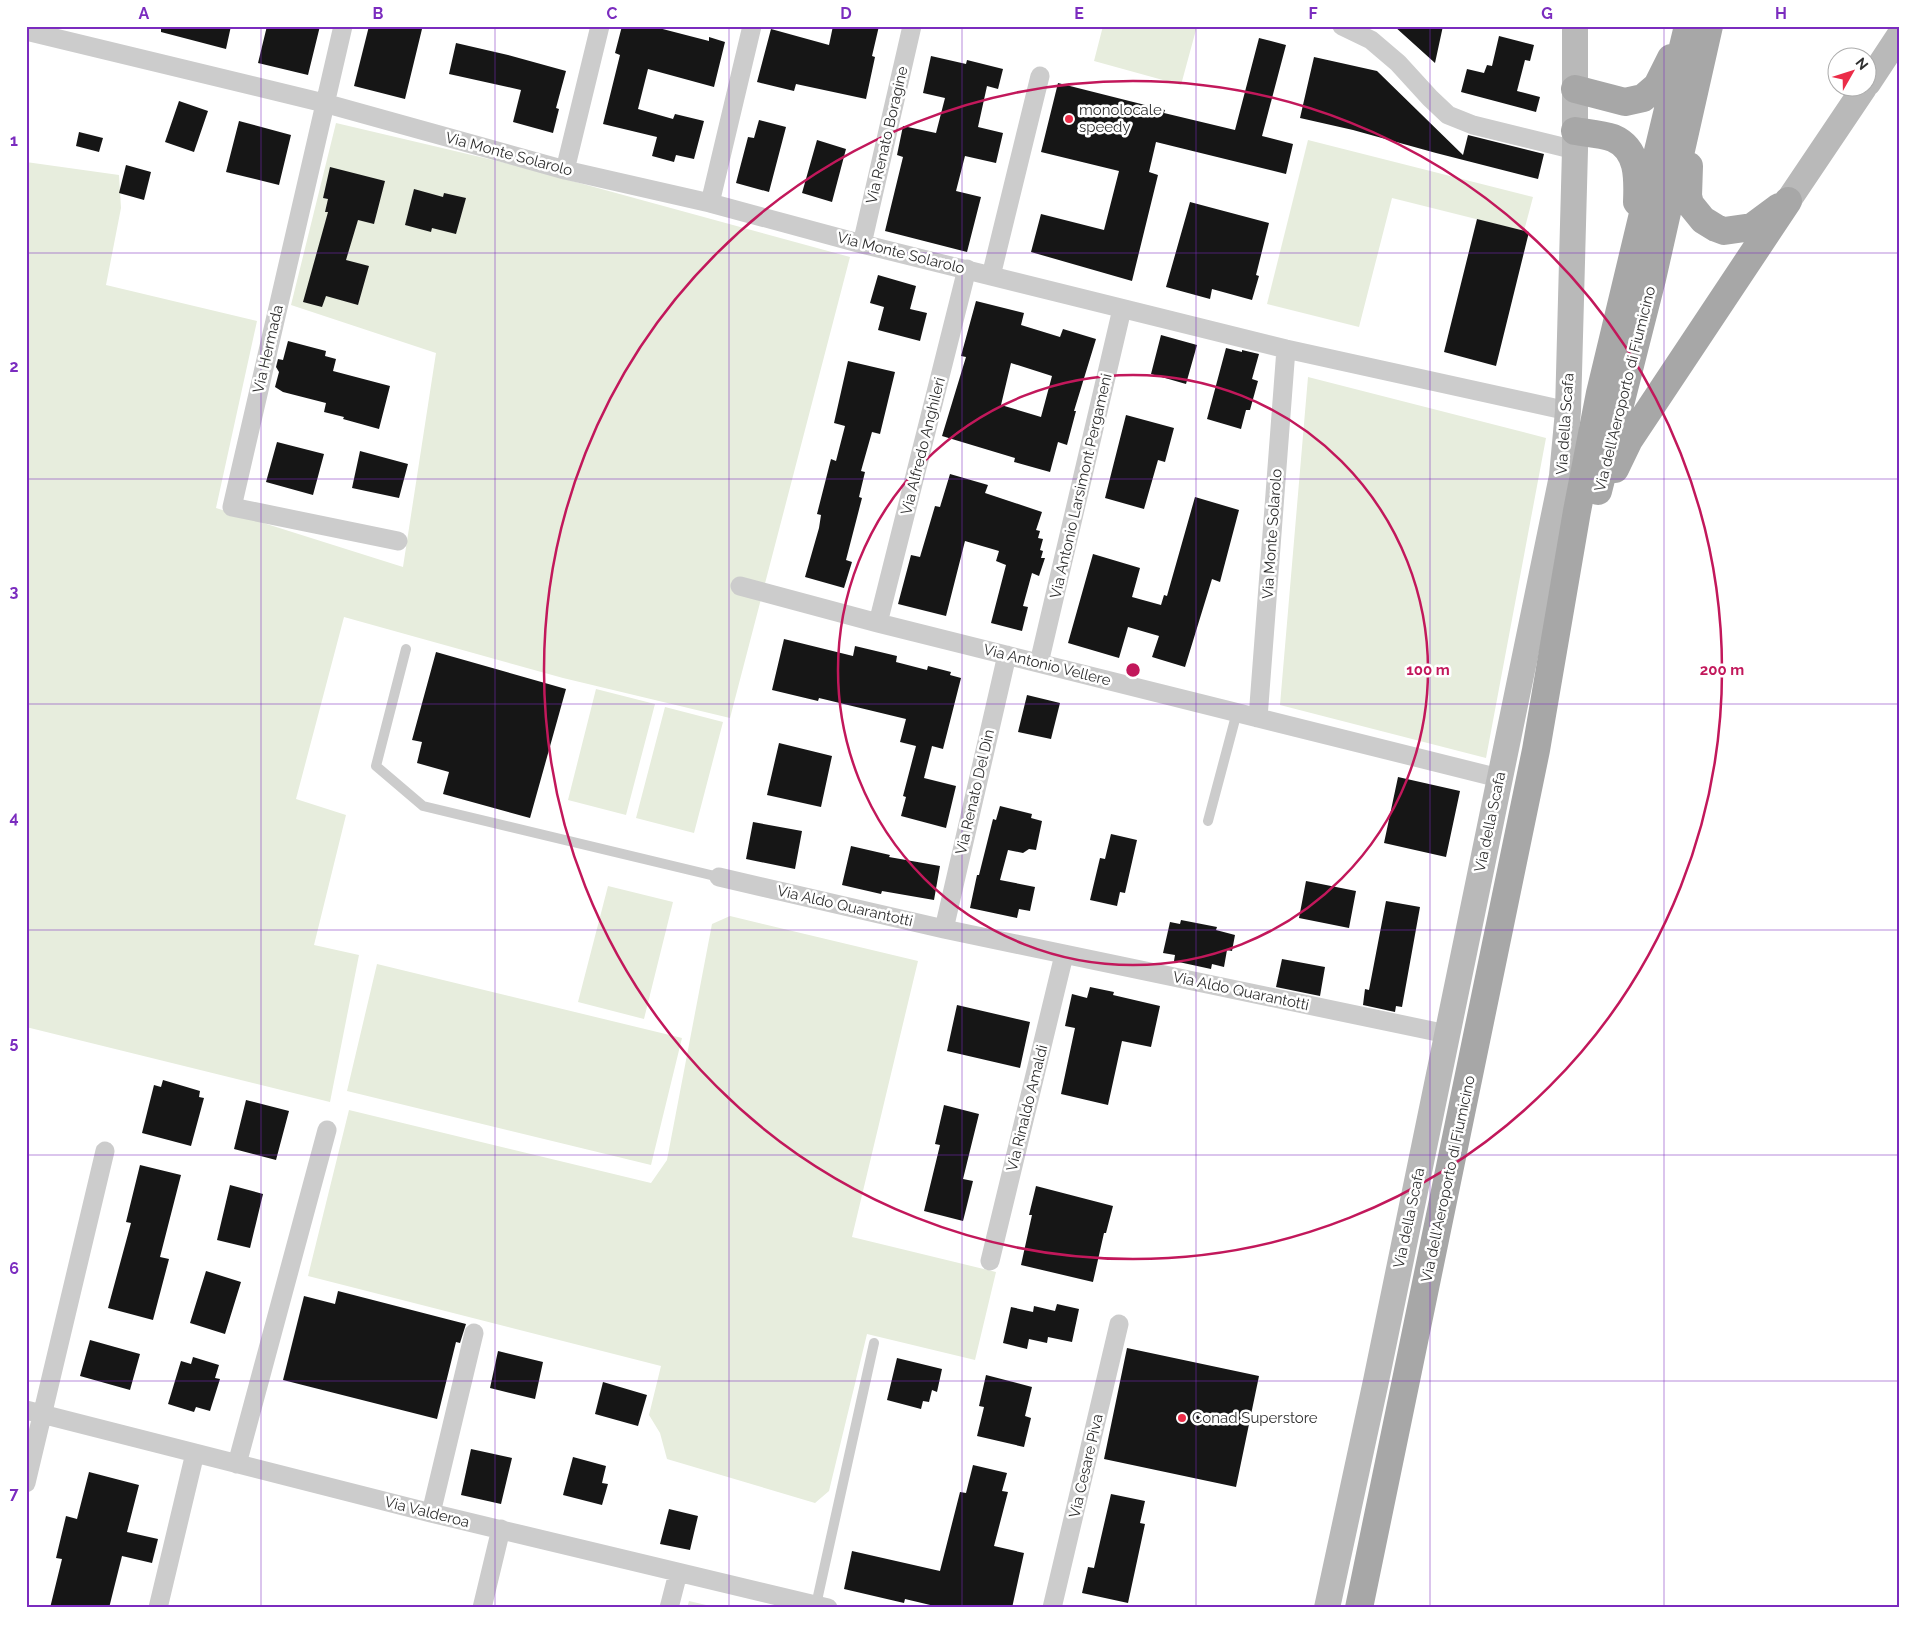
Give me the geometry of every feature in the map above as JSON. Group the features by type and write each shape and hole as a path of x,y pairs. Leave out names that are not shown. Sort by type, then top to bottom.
{"main road":[{"path":"1575,89 1625,102 1643,98 1657,86 1663,77 1686,26"},
{"name":"Via dell'Aeroporto di Fiumicino","path":"1359,1608 1536,750 1600,393 1686,26"},
{"name":"Via dell'Aeroporto di Fiumicino","path":"1536,750 1652,279 1709,26"},
{"path":"1691,112 1688,196 1692,209 1703,220 1724,231 1752,227 1788,201"},
{"path":"1575,140 1613,138 1628,148 1638,176 1633,254"},
{"path":"1593,513 1630,440 1788,201"}],"street":[{"name":"Via Hermada","path":"343,26 232,507 398,541"},
{"path":"565,170 600,26"},
{"path":"710,203 752,26"},
{"name":"Via Renato Boragine","path":"862,244 912,26"},
{"path":"1342,26 1371,40 1398,63 1448,115 1473,125 1575,140"},
{"name":"Via della Scafa","path":"1326,1608 1376,1381 1562,476 1568,411 1575,140 1574,26"},
{"name":"Via Monte Solarolo","path":"26,31 324,103 565,170 710,203 862,244 1286,350 1568,411"},
{"path":"1878,68 1899,36"},
{"path":"992,276 1040,76"},
{"path":"1788,201 1857,98"},
{"name":"Via Alfredo Anghileri","path":"878,624 967,269"},
{"name":"Via Antonio Larsimont Pergameni","path":"1039,664 1122,309"},
{"name":"Via Monte Solarolo","path":"1258,718 1286,350"},
{"name":"Via Antonio Vellere","path":"740,586 878,624 1499,778"},
{"name":"Via Renato Del Din","path":"944,929 1007,655"},
{"name":"Via Aldo Quarantotti","path":"719,877 944,929 1447,1034"},
{"name":"Via Rinaldo Amaldi","path":"990,1261 1064,954"},
{"path":"237,1464 327,1130"},
{"path":"26,1482 34,1412 105,1151"},
{"name":"Via Cesare Piva","path":"1052,1608 1119,1324"},
{"path":"431,1513 474,1333"},
{"name":"Via Valderoa","path":"34,1412 431,1513 822,1606"},
{"path":"158,1608 195,1453"},
{"path":"482,1608 501,1529"},
{"path":"669,1608 678,1573"}],"lane":[{"name":"Via Aldo Quarantotti","path":"406,650 376,766 423,806 719,877"},
{"path":"1208,821 1237,712"},
{"path":"822,1606 874,1343"}],"green space":[{"path":"1103,26 1197,26 1181,85 1094,61"},
{"path":"336,123 510,164 850,257 730,718 563,678 344,617 296,799 346,815 314,945 359,955 330,1102 26,1027 26,162 119,175 121,208 106,285 257,321 216,508 403,567 436,353 291,305"},
{"path":"1308,140 1533,197 1524,231 1392,198 1359,327 1267,304"},
{"path":"1308,377 1546,438 1486,758 1280,705"},
{"path":"596,689 655,704 626,815 568,800"},
{"path":"665,707 723,722 694,833 636,818"},
{"path":"608,886 673,902 644,1019 578,1002"},
{"path":"730,916 918,961 852,1237 996,1272 975,1360 867,1334 829,1491 815,1503 667,1459 660,1433 649,1415 661,1366 308,1276 349,1110 651,1183 667,1160 712,924"},
{"path":"377,964 682,1038 651,1165 347,1091"},
{"path":"689,1601 719,1608 687,1608"}],"building":[{"path":"161,26 231,26 226,49 161,32"},
{"path":"267,26 320,26 308,75 258,63"},
{"path":"369,26 410,26 422,29 405,99 354,86"},
{"path":"622,26 651,26 709,41 709,37 725,42 714,87 648,69 638,109 673,119 675,114 704,121 694,159 676,155 674,162 652,156 657,137 603,124 620,55 615,53"},
{"path":"833,26 879,26 872,56 875,57 866,99 796,84 794,91 757,82 771,29 829,45"},
{"path":"1394,26 1443,26 1435,63"},
{"path":"1499,36 1534,45 1530,61 1525,60 1517,91 1540,97 1536,112 1461,92 1467,69 1484,73 1487,65 1492,66"},
{"path":"1259,38 1286,45 1262,136 1293,144 1286,174 1156,142 1149,172 1158,175 1132,281 1031,252 1041,214 1104,230 1119,171 1041,152 1058,83 1165,110 1164,113 1235,130"},
{"path":"456,43 566,71 556,108 559,109 553,133 513,122 521,90 449,74"},
{"path":"931,56 966,64 967,60 1003,69 998,89 987,86 978,127 1003,133 996,163 965,156 956,191 981,197 967,252 885,231 903,157 897,155 903,126 936,133 945,98 923,93"},
{"path":"1314,57 1377,71 1463,155 1468,135 1544,154 1538,179 1353,130 1300,118"},
{"path":"179,101 208,111 194,152 165,142"},
{"path":"759,120 786,127 769,192 736,183 748,137 754,138"},
{"path":"239,121 291,135 279,185 226,172"},
{"path":"79,132 103,138 99,152 76,146"},
{"path":"817,140 846,149 832,202 802,193"},
{"path":"126,165 151,172 144,200 119,193"},
{"path":"330,167 385,181 374,224 358,220 346,260 369,266 358,305 326,296 322,307 303,302 328,212 325,212 328,199 323,198"},
{"path":"414,189 443,197 444,193 466,198 456,234 432,228 431,232 405,225"},
{"path":"1190,202 1269,223 1256,275 1259,276 1252,300 1212,289 1210,299 1166,287"},
{"path":"1477,219 1529,232 1496,366 1444,352"},
{"path":"878,275 916,286 910,309 927,313 920,341 878,330 884,307 870,303"},
{"path":"976,301 1024,313 1021,325 1060,337 1063,329 1096,339 1074,411 1076,411 1067,445 1058,442 1050,472 1014,462 1015,458 942,436 966,357 961,356","holes":["1011,363 1052,376 1041,417 1001,405"]},
{"path":"1161,335 1197,345 1186,384 1151,374"},
{"path":"288,341 326,351 325,356 336,359 333,371 390,386 379,429 324,412 326,403 283,392 275,387 279,372 276,367 278,359 283,360"},
{"path":"1226,348 1259,354 1252,379 1258,381 1250,410 1246,410 1241,429 1207,419"},
{"path":"848,361 895,372 880,434 872,432 861,471 865,472 859,497 862,498 846,560 852,562 844,588 805,577 819,528 821,515 817,514 831,459 836,461 845,426 834,423"},
{"path":"1126,415 1174,428 1165,462 1158,460 1144,509 1105,498"},
{"path":"277,442 324,454 313,495 266,482"},
{"path":"360,451 408,464 399,498 352,488"},
{"path":"950,474 988,485 985,493 1042,512 1036,530 1040,531 1038,538 1043,539 1040,550 1043,551 1041,558 1045,558 1039,576 1032,573 1023,606 1028,607 1022,631 991,623 1006,565 996,561 999,551 965,541 946,616 898,604 911,555 920,557 935,506 940,507"},
{"path":"1195,497 1239,510 1220,582 1212,579 1185,667 1152,657 1159,636 1128,627 1119,658 1068,643 1093,554 1140,568 1132,597 1161,605 1164,595 1167,596"},
{"path":"784,639 853,656 855,646 897,656 896,662 927,670 928,666 951,672 950,675 961,678 943,749 932,746 924,778 956,786 946,828 901,816 906,797 903,796 916,746 900,742 906,719 819,698 818,701 772,690"},
{"path":"436,652 566,689 530,818 443,794 449,772 417,763 422,742 412,740"},
{"path":"1027,695 1060,703 1051,739 1018,732"},
{"path":"779,743 832,756 821,807 767,795"},
{"path":"1398,777 1460,791 1446,857 1384,843"},
{"path":"1000,806 1032,814 1031,818 1042,821 1036,850 1029,849 1023,853 1008,850 1000,880 1035,887 1030,911 1019,909 1017,918 970,908 993,819 996,820"},
{"path":"753,822 802,831 795,869 746,859"},
{"path":"1111,834 1137,840 1125,893 1120,892 1117,906 1090,900 1100,858 1105,859"},
{"path":"851,846 890,855 889,857 940,866 934,900 882,891 881,894 842,885"},
{"path":"1306,881 1356,891 1349,928 1299,918"},
{"path":"1386,901 1420,907 1402,1007 1396,1006 1395,1012 1363,1005 1365,989 1369,990"},
{"path":"1181,920 1217,927 1216,930 1235,935 1232,951 1227,950 1224,967 1212,964 1211,969 1174,961 1175,955 1163,953 1170,922 1180,924"},
{"path":"1282,959 1325,967 1320,996 1276,987"},
{"path":"1090,987 1114,992 1113,995 1160,1006 1151,1047 1122,1041 1108,1105 1061,1094 1075,1028 1065,1026 1072,994 1087,998"},
{"path":"957,1005 1030,1022 1020,1068 947,1051"},
{"path":"163,1080 200,1091 199,1097 204,1098 191,1146 142,1133 154,1085 161,1087"},
{"path":"246,1100 289,1111 276,1160 234,1149"},
{"path":"944,1105 979,1114 963,1179 973,1181 963,1221 924,1211 940,1145 935,1144"},
{"path":"140,1165 181,1175 160,1257 169,1259 153,1320 108,1308 131,1223 126,1222"},
{"path":"230,1185 263,1194 250,1248 217,1240"},
{"path":"1036,1186 1113,1206 1106,1233 1104,1233 1093,1282 1021,1265"},
{"path":"206,1271 241,1282 225,1334 190,1323"},
{"path":"338,1291 466,1324 460,1343 456,1342 437,1419 283,1380 304,1296 335,1304"},
{"path":"1057,1304 1079,1309 1072,1342 1048,1337 1047,1343 1029,1339 1027,1349 1003,1343 1011,1307 1033,1312 1034,1306 1055,1311"},
{"path":"90,1340 140,1354 130,1390 80,1376"},
{"name":"Conad Superstore","path":"1127,1348 1259,1376 1236,1487 1104,1459"},
{"path":"498,1351 543,1362 535,1399 490,1388"},
{"path":"193,1357 219,1365 215,1378 220,1379 210,1411 196,1407 194,1412 168,1404 181,1361 191,1364"},
{"path":"897,1358 942,1369 937,1392 932,1390 929,1402 923,1401 921,1409 887,1400"},
{"path":"986,1375 1032,1387 1025,1416 1031,1418 1024,1447 977,1436 984,1407 979,1406"},
{"path":"603,1382 647,1395 638,1426 595,1414"},
{"path":"471,1449 512,1458 501,1504 461,1495"},
{"path":"573,1457 606,1466 602,1483 608,1484 602,1505 563,1495"},
{"path":"973,1465 1007,1473 1002,1491 1008,1492 994,1546 1024,1553 1012,1608 943,1608 905,1599 904,1603 844,1589 852,1551 940,1571 960,1492 966,1493"},
{"path":"89,1472 139,1485 127,1532 158,1539 152,1563 122,1556 109,1608 50,1608 62,1559 56,1558 66,1516 77,1519"},
{"path":"1111,1494 1145,1501 1140,1523 1145,1524 1128,1603 1082,1593 1088,1567 1094,1568"},
{"path":"669,1509 698,1516 690,1550 660,1544"}],"place":[{"name":"monolocale speedy","path":"1069,119"},
{"name":"Conad Superstore","path":"1182,1418"}]}
